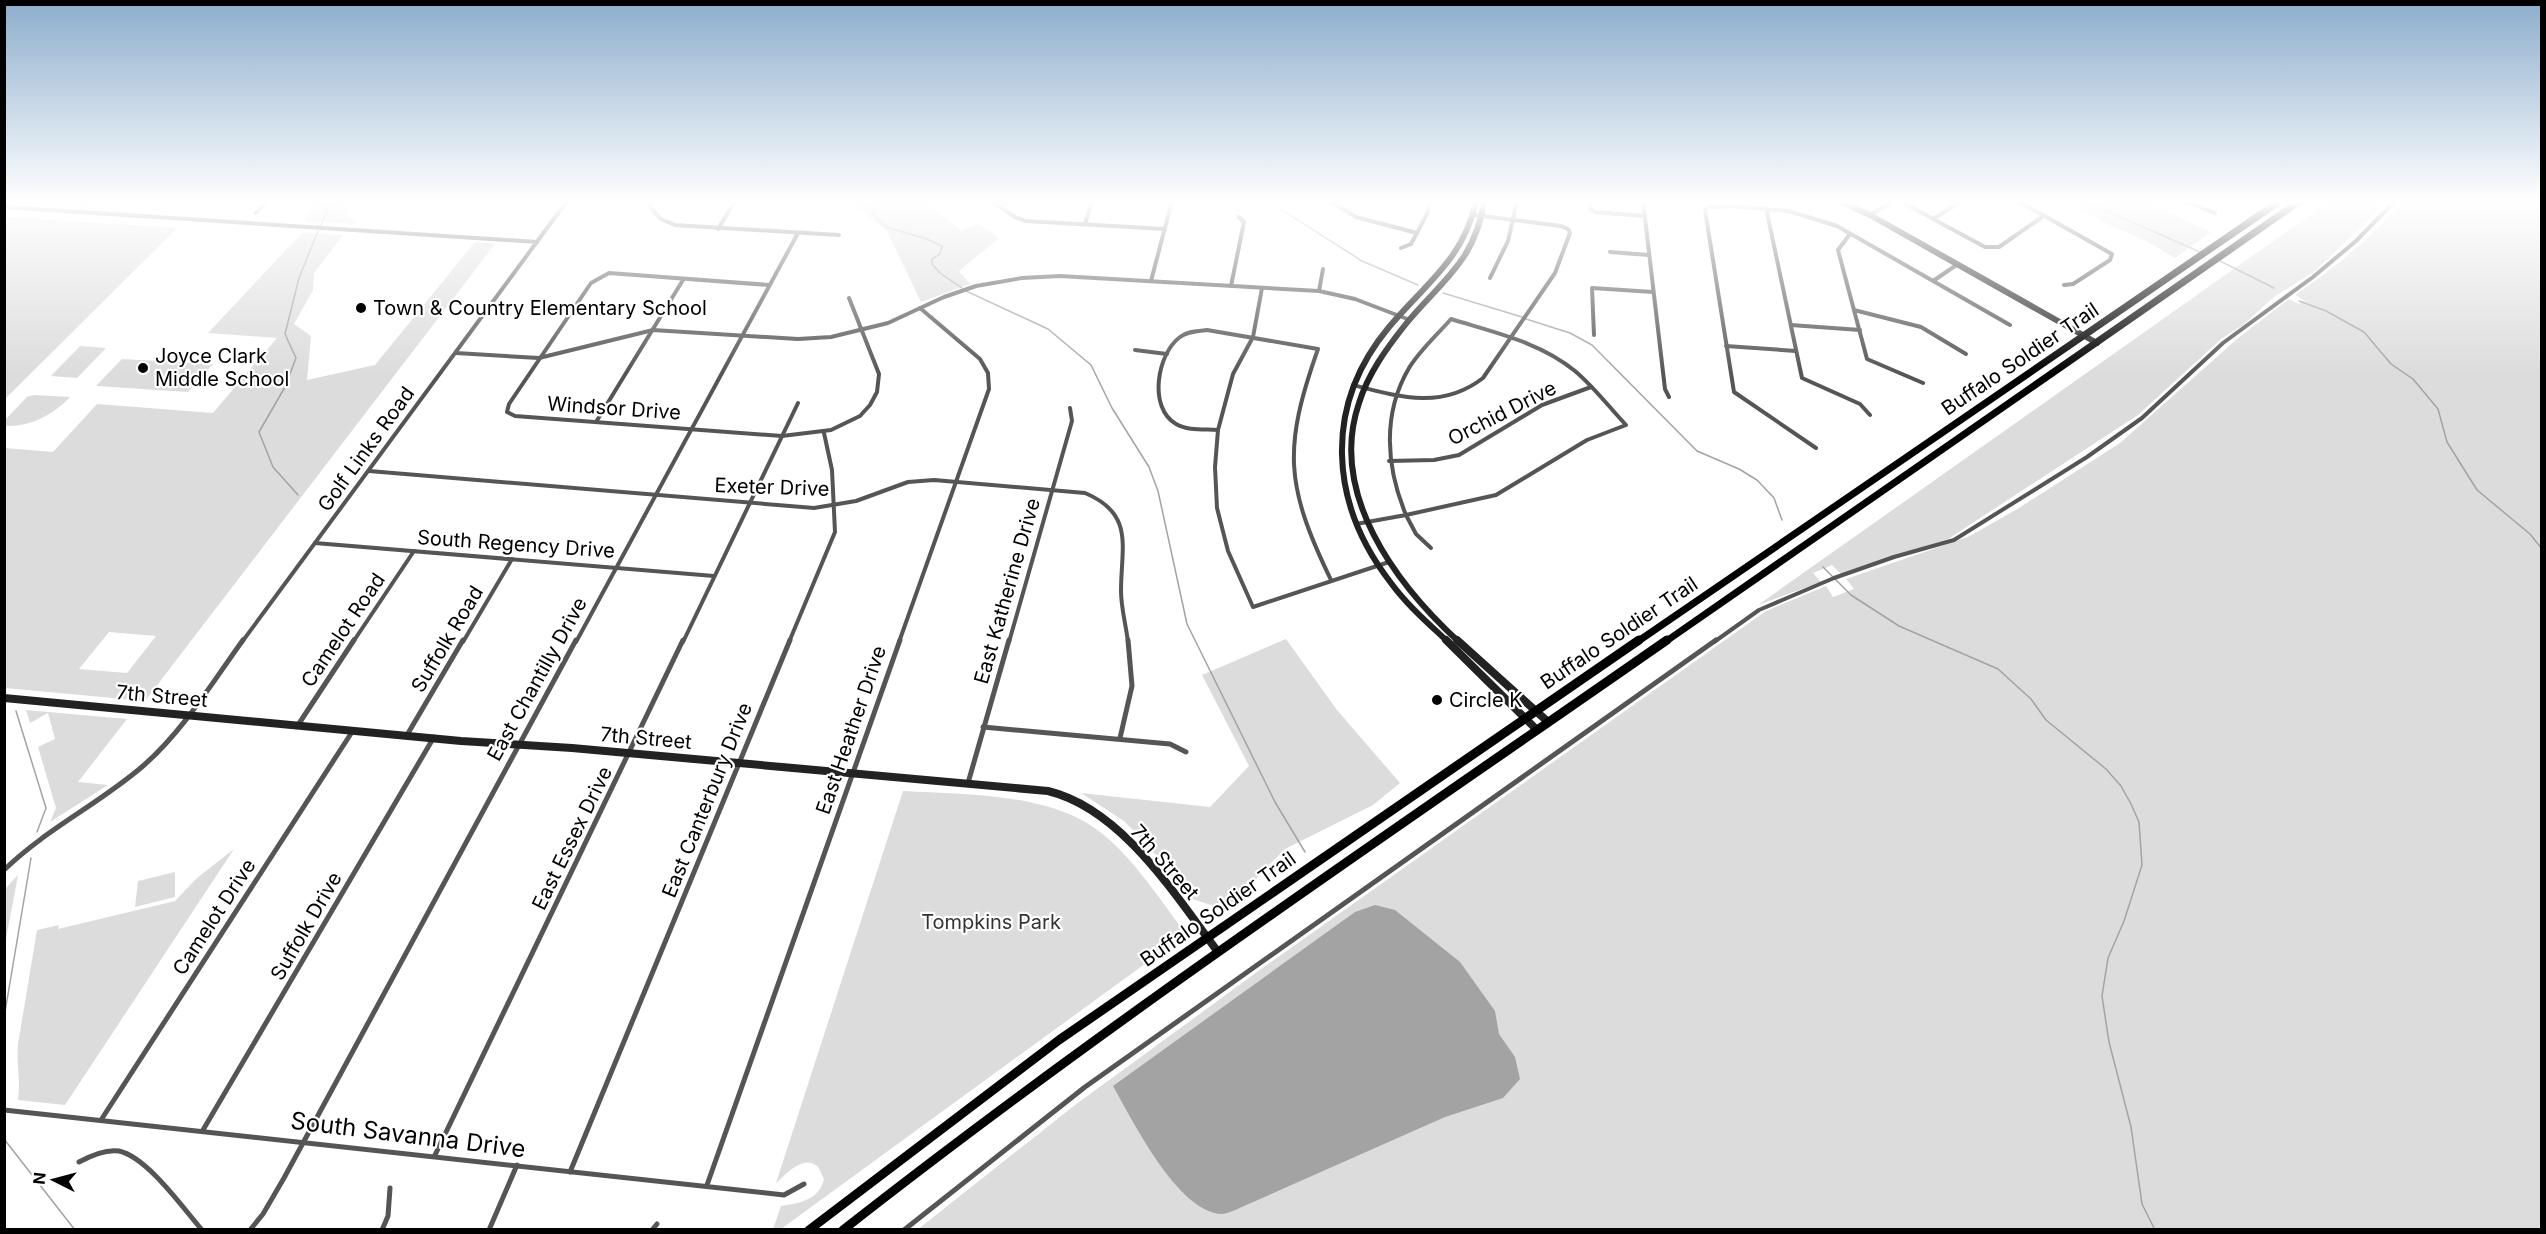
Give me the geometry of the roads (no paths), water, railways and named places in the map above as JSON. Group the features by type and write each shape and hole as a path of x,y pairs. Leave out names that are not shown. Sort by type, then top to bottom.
{"main road":[{"name":"Buffalo Soldier Trail","path":"809,1230 1059,1040 1206,937 2196,259"},
{"name":"Buffalo Soldier Trail","path":"843,1230 1069,1058 1218,952 1536,729 2218,259"}],"street":[{"name":"Golf Links Road","path":"4,870 21,852 46,832 136,772 162,747 188,716 525,259"},
{"name":"East Chantilly Drive","path":"250,1230 268,1205 783,259"},
{"path":"1151,280 1157,259"},
{"path":"1231,286 1237,259"},
{"path":"1452,259 1399,316 1370,352 1353,385 1346,408 1341,438 1341,470 1356,524 1378,565 1405,601 1536,729"},
{"path":"1466,259 1389,343 1363,387 1350,439 1354,479 1367,522 1389,562 1414,595 1445,629 1548,721"},
{"path":"1490,278 1501,259"},
{"path":"1353,385 1422,399 1443,398 1475,387 1512,339 1555,273 1561,259"},
{"path":"1649,259 1665,388 1669,397"},
{"path":"1713,259 1734,392 1816,448"},
{"path":"1777,259 1802,378 1860,404 1870,415"},
{"path":"1840,259 1867,359 1923,384"},
{"path":"1894,259 2010,325"},
{"path":"1948,259 2097,343"},
{"path":"2064,285 2073,284 2110,259"},
{"path":"904,1230 1085,1087 1759,610 1834,578 1954,540 2087,457 2142,418 2223,342 2335,259"},
{"path":"1932,280 1958,264"},
{"path":"1319,291 1323,269"},
{"path":"539,358 591,283 598,277 609,273 769,285"},
{"path":"456,353 539,358 652,330 820,338 862,331 888,323 944,297 976,286 1022,278 1060,276 1319,291 1355,299 1410,320"},
{"path":"596,422 683,280"},
{"path":"1262,288 1253,337 1233,374 1218,430 1215,467 1218,508 1228,551 1253,607 1389,562"},
{"path":"1594,335 1592,288 1653,292"},
{"path":"849,298 862,331"},
{"name":"East Heather Drive","path":"707,1185 851,772 989,389 988,373 980,359 921,308"},
{"path":"1854,310 1921,327 1966,354"},
{"path":"1356,524 1405,514 1462,504 1496,495 1587,440 1626,425 1591,387 1557,358 1512,339 1450,320 1409,370 1398,394 1389,426 1389,461 1394,486 1405,514 1418,539 1431,548"},
{"path":"1791,325 1860,330"},
{"path":"1218,430 1184,428 1165,415 1159,404 1157,384 1174,341 1190,332 1207,330 1318,348 1295,420 1292,463 1302,519 1331,580"},
{"name":"Windsor Drive","path":"539,358 509,404 507,412 515,416 782,436 824,433 843,427 858,417 875,398 880,386 879,374 862,331"},
{"path":"1726,346 1796,351"},
{"path":"1135,350 1167,354"},
{"name":"Orchid Drive","path":"1389,461 1434,460 1460,454 1484,442 1542,405 1591,387"},
{"name":"East Essex Drive","path":"435,1155 798,404"},
{"name":"East Katherine Drive","path":"968,783 1072,421 1070,408"},
{"name":"East Canterbury Drive","path":"570,1172 835,532 830,451 824,433"},
{"name":"Exeter Drive","path":"369,471 814,508 856,501 908,482 934,480 1084,493 1104,501 1120,522 1123,541 1121,594 1131,661 1132,686 1120,738"},
{"name":"South Regency Drive","path":"315,543 512,559 566,561 714,576"},
{"name":"Camelot Road","path":"298,725 414,551"},
{"name":"Suffolk Road","path":"407,735 512,559"},
{"name":"7th Street","path":"4,698 518,745 851,772 1055,793 1078,803 1110,824 1140,853 1218,952"},
{"path":"983,727 1170,744 1186,752"},
{"name":"Camelot Drive","path":"101,1120 352,730"},
{"name":"Suffolk Drive","path":"203,1130 434,737"},
{"name":"South Savanna Drive","path":"4,1110 435,1155 784,1195 804,1184"},
{"path":"79,1162 94,1153 118,1151 130,1155 154,1177 202,1230"},
{"path":"489,1230 517,1165"},
{"path":"382,1230 388,1216 390,1188"}],"waterway":[{"path":"298,495 273,467 259,432 285,387 296,358 285,334 299,278 307,259"},
{"path":"933,259 932,264 940,273 962,288"},
{"path":"1358,259 1418,285"},
{"path":"2218,260 2274,288"},
{"path":"966,291 1048,329 1091,365 1112,408 1149,467 1158,491 1187,624 1275,802 1305,852"},
{"path":"1443,293 1522,317"},
{"path":"2299,301 2326,311 2364,332 2391,364 2413,379 2438,409 2447,442 2477,490 2530,534 2542,549"},
{"path":"1526,319 1570,333 1592,345 1697,451 1739,469 1757,480 1774,498 1782,520"},
{"path":"1823,567 1851,595 1899,626 1998,669 2031,699 2046,720 2106,769 2121,786 2131,804 2139,822 2142,865 2124,921 2108,958 2102,996 2109,1042 2131,1127 2142,1204 2155,1230"},
{"path":"16,711 46,808 37,832"},
{"path":"4,1018 31,858"},
{"path":"4,1139 75,1230"}],"place":[{"name":"Town & Country Elementary School","path":"361,308"},
{"name":"Joyce Clark Middle School","path":"143,368"},
{"name":"Circle K","path":"1437,700"}],"park label":[{"name":"Tompkins Park","path":"991,922"}]}
